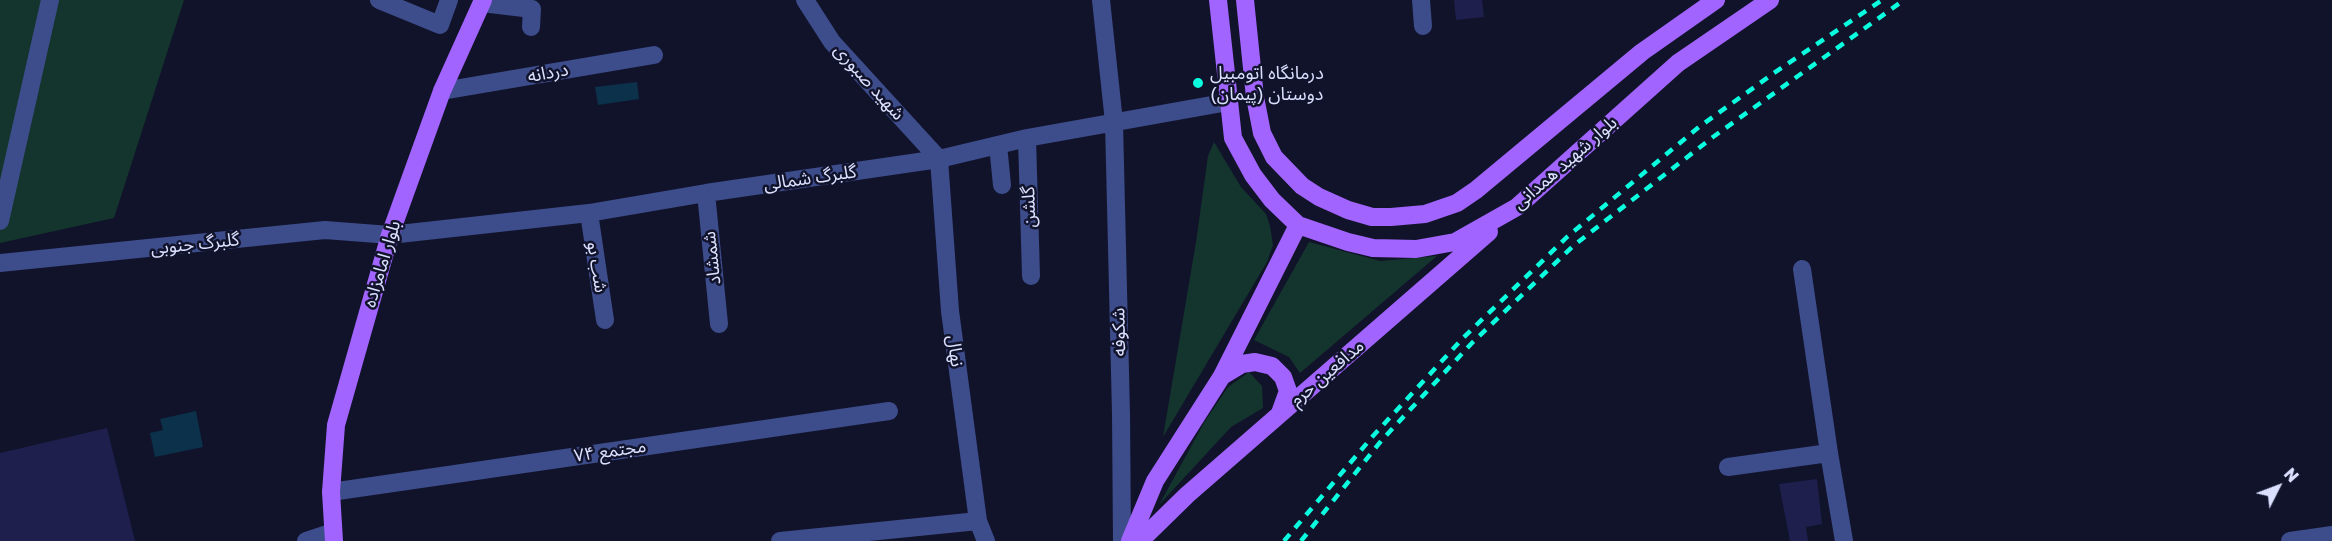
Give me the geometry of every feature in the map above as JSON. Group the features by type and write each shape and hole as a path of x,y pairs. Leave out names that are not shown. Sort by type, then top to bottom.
{"main road":[{"name":"بلوار شهید همدانی","path":"1218,0 1227,102 1233,138 1253,175 1272,200 1298,225 1373,248 1416,249 1455,242 1517,207 1678,63 1770,0"},
{"name":"بلوار شهید همدانی","path":"1245,0 1255,97 1262,133 1274,157 1302,186 1348,210 1372,217 1406,217 1425,214 1457,203 1476,190 1642,52 1716,0"},
{"name":"بلوار امامزاده","path":"333,537 331,492 336,425 390,235 442,91 483,2"},
{"path":"1691,17 1709,42"},
{"path":"1227,102 1255,97"},
{"name":"مدافعین حرم","path":"1140,541 1187,495 1517,207"},
{"path":"1130,541 1155,481 1222,376 1298,225"},
{"path":"1222,376 1242,364 1256,362 1272,366 1283,377 1288,391 1280,414"}],"street":[{"path":"0,221 50,0"},
{"path":"379,0 440,25 449,0"},
{"name":"شهید صبوری","path":"805,0 832,42 939,159"},
{"name":"شکوفه","path":"1101,0 1114,122 1122,541"},
{"path":"1421,0 1423,26"},
{"path":"483,2 532,18"},
{"name":"دردانه","path":"442,91 654,55"},
{"name":"گلبرگ شمالی","path":"390,235 589,213 706,193 939,159 1027,138 1227,102"},
{"name":"گلشن","path":"1027,138 1031,276"},
{"path":"998,145 1002,185"},
{"name":"نهال","path":"939,159 950,311 978,521 986,541"},
{"name":"شمشاد","path":"706,193 719,324"},
{"name":"شب بو","path":"589,213 605,321"},
{"name":"گلبرگ جنوبی","path":"0,263 325,230 390,235"},
{"path":"1802,269 1844,541"},
{"name":"مجتمع ۷۴","path":"331,492 889,411"},
{"path":"1728,467 1829,453"},
{"path":"780,541 978,521"},
{"path":"2290,541 2332,535"},
{"path":"306,541 333,537"}],"green space":[{"path":"0,0 184,0 114,218 0,243"},
{"path":"1214,142 1241,187 1266,214 1273,245 1267,262 1163,437 1208,156"},
{"path":"1309,242 1380,261 1437,256 1300,373 1289,357 1254,340"},
{"path":"1249,372 1262,386 1263,408 1231,427 1159,505 1205,421 1228,387"}],"water":[{"path":"637,82 639,99 598,105 595,87"},
{"path":"196,411 203,447 155,457 150,433 163,430 160,419"}],"building":[{"path":"1454,0 1482,0 1484,17 1456,20"},
{"path":"107,428 135,541 0,541 0,453"},
{"path":"1817,479 1822,524 1806,527 1808,541 1790,541 1779,484"}],"railway":[{"path":"1284,541 1373,436 1463,338 1567,237 1699,127 1882,0"},
{"path":"1301,541 1381,441 1471,344 1573,246 1713,137 1904,0"}],"place":[{"name":"درمانگاه اتومبیل دوستان (پیمان)","path":"1198,83"}]}
